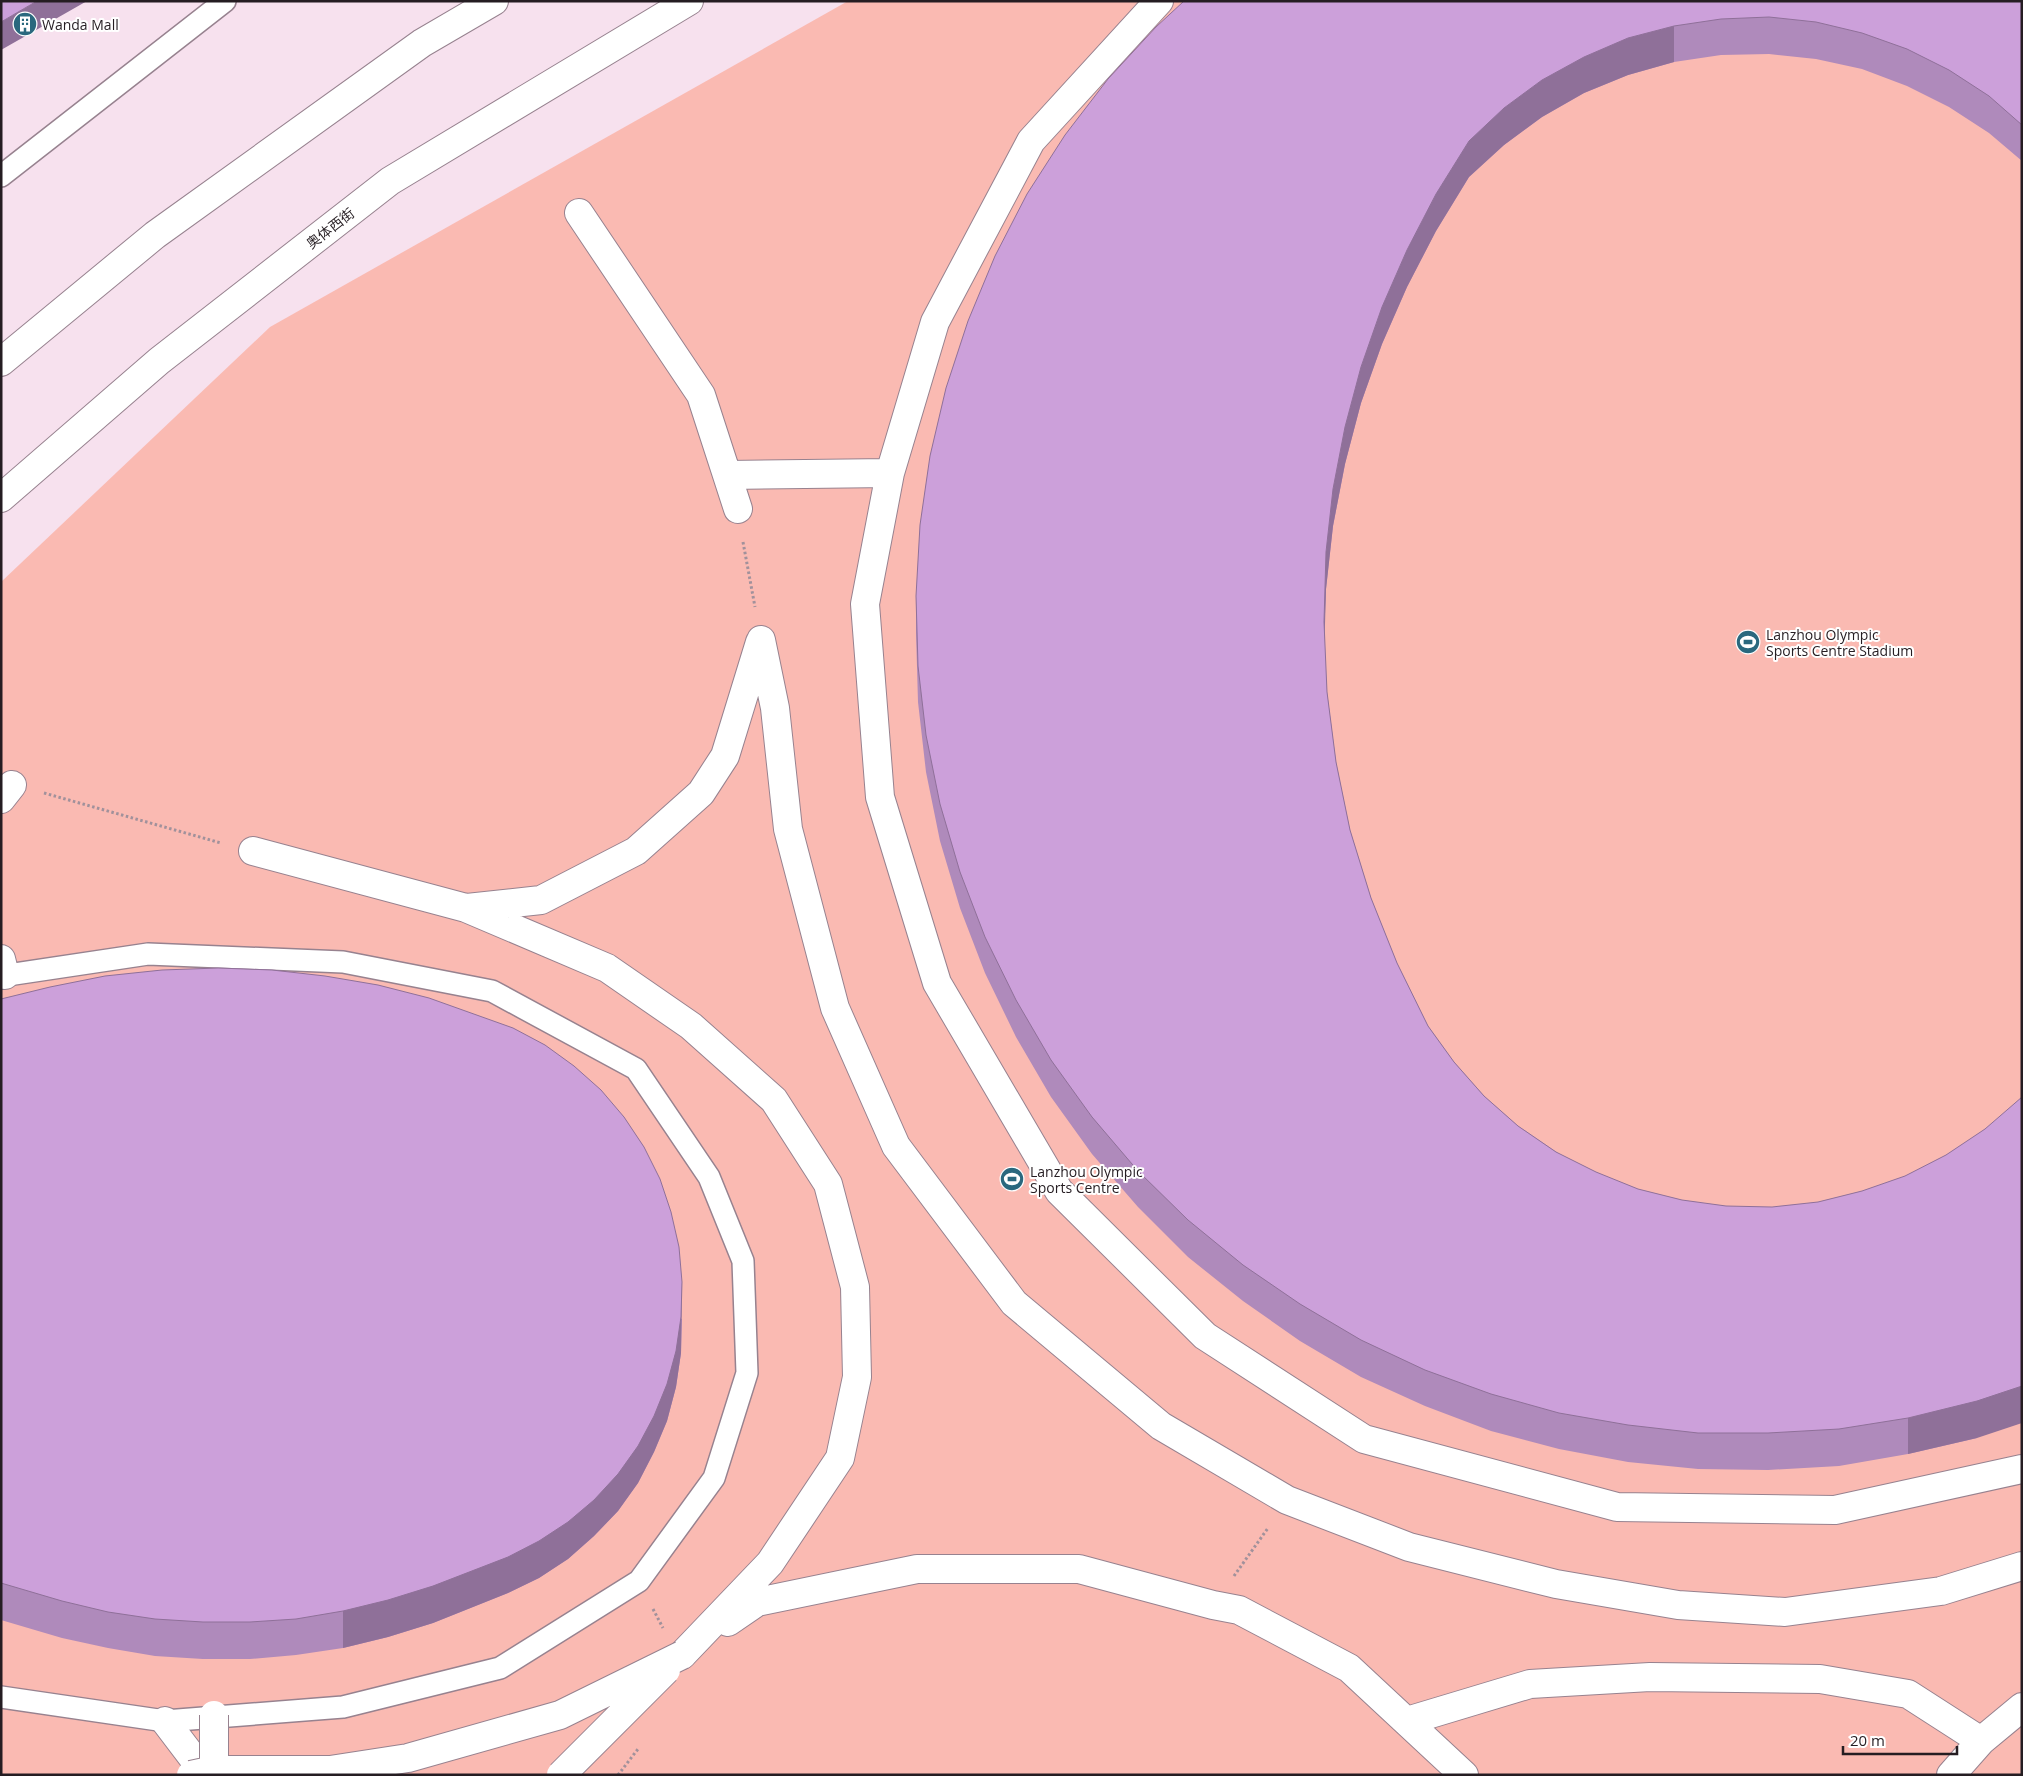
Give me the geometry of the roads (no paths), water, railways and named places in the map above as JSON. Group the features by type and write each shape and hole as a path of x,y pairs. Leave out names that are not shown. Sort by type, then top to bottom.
{"street":[{"path":"1,362 155,235 422,43 494,1"},
{"name":"奥体西街","path":"1,498 159,361 390,181 689,1"},
{"path":"1159,1 1031,141 935,322 890,473 865,604 880,796 936,983 1059,1192 1205,1336 1364,1439 1617,1507 1835,1510 2022,1469"},
{"path":"578,213 701,395 738,509"},
{"path":"727,475 890,473"},
{"path":"466,908 541,900 636,852 651,839 701,793 725,756 761,640 776,708 788,829 836,1008 896,1146 1014,1303 1161,1426 1287,1500 1409,1546 1556,1584 1678,1605 1785,1612 1941,1591 2022,1566"},
{"path":"253,852 466,908 607,968 691,1026 774,1100 828,1184 855,1288 856,1377 840,1458 770,1563 682,1655 561,1775"},
{"path":"204,1773 330,1770 408,1758 560,1715 682,1655 757,1602 917,1569 1079,1569 1213,1605 1239,1610 1349,1668 1464,1775"},
{"path":"1407,1721 1530,1684 1650,1677 1820,1679 1908,1694 1981,1740"},
{"path":"1951,1775 1981,1740 2022,1707"},
{"path":"204,1773 214,1715"},
{"path":"165,1721 204,1773"}],"lane":[{"path":"1,176 225,1"},
{"path":"3,970 148,954 343,962 492,990 636,1069 709,1177 743,1261 747,1373 714,1478 638,1581 500,1668 343,1707 165,1721 3,1704"}],"place":[{"name":"Wanda Mall","path":"25,24"},
{"name":"Lanzhou Olympic Sports Centre Stadium","path":"1748,642"},
{"name":"Lanzhou Olympic Sports Centre","path":"1012,1179"}]}
